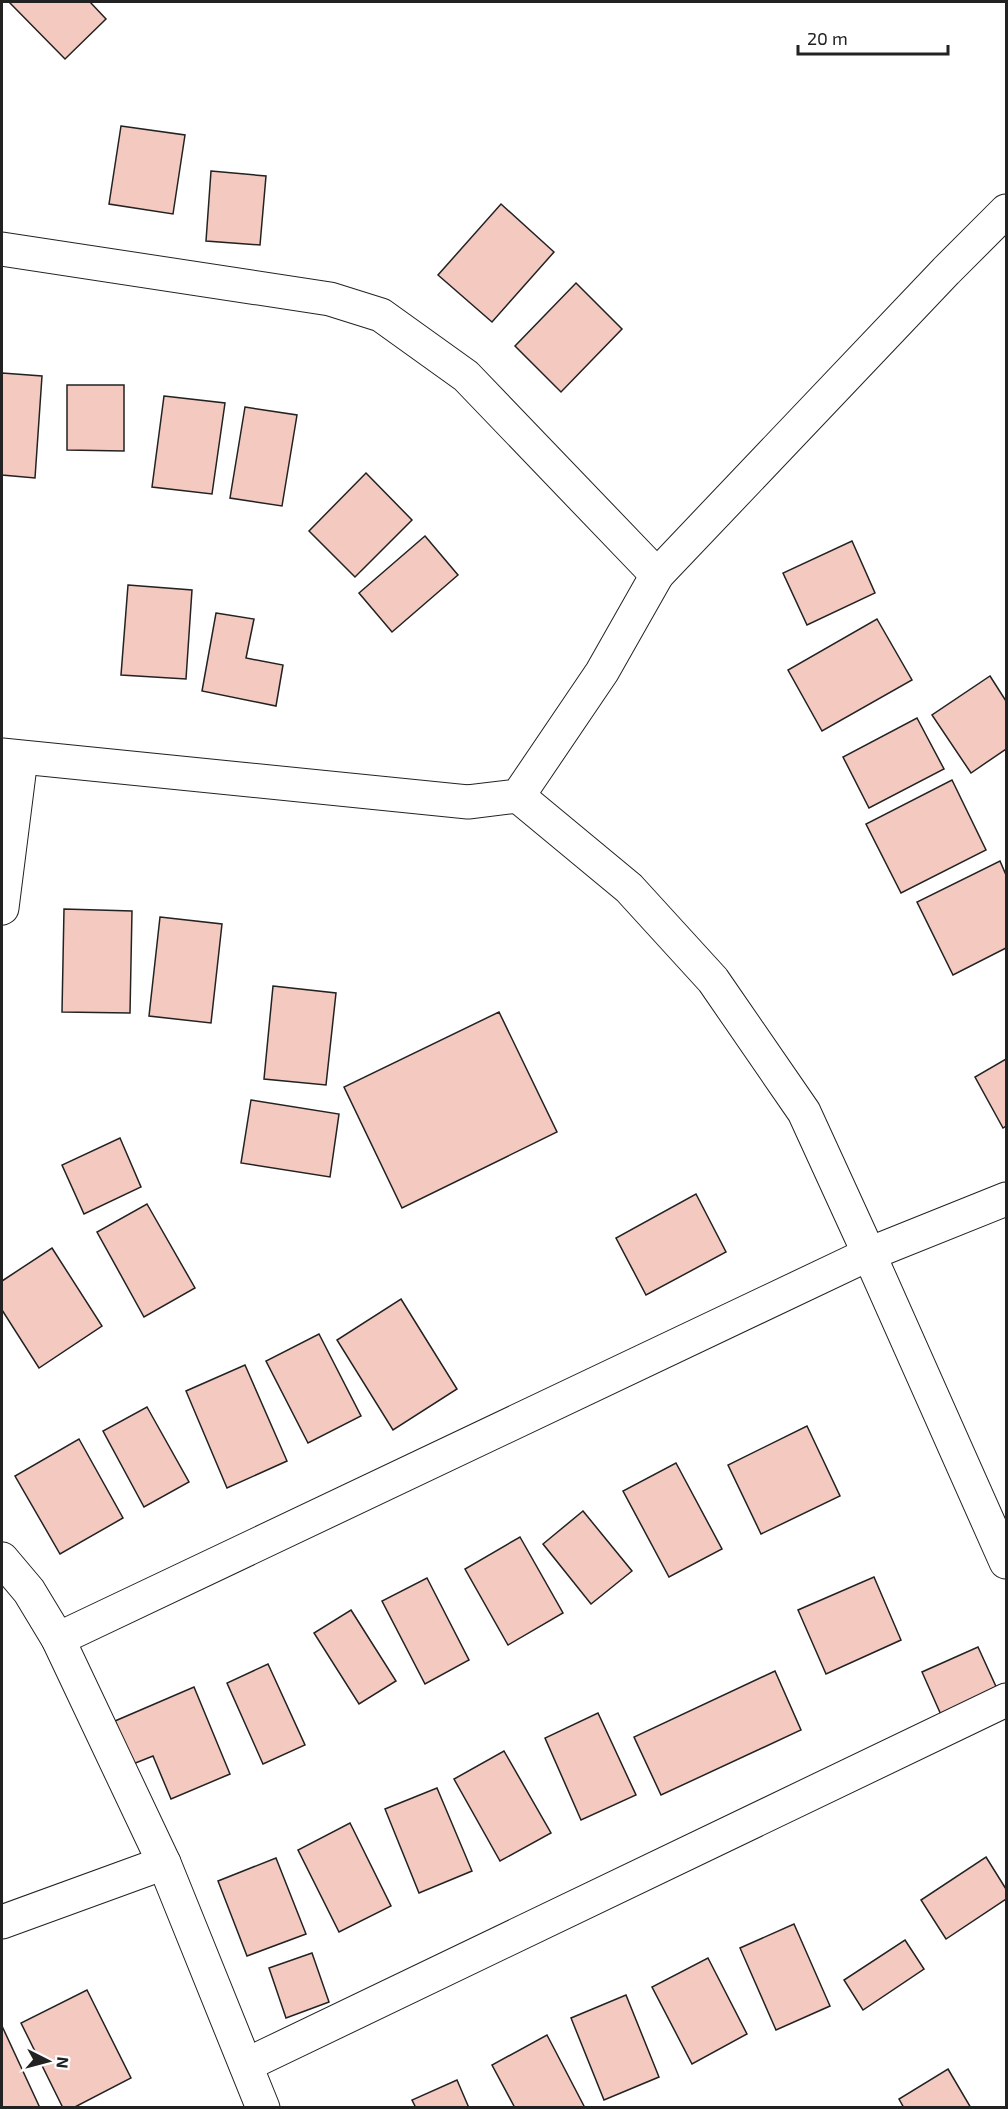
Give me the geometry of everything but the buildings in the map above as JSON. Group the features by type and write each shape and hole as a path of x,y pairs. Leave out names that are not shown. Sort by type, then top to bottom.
{"street":[{"path":"518,796 602,672 657,575 1006,211"},
{"path":"2,249 330,298 381,315 466,376 657,575"},
{"path":"2,909 11,757 468,802 518,796 629,888 713,980 804,1112 1006,1562"},
{"path":"58,1639 869,1254 1006,1199"},
{"path":"2,1559 29,1591 58,1639 164,1863 263,2108"},
{"path":"246,2065 1006,1700"},
{"path":"2,1922 164,1863"}]}
